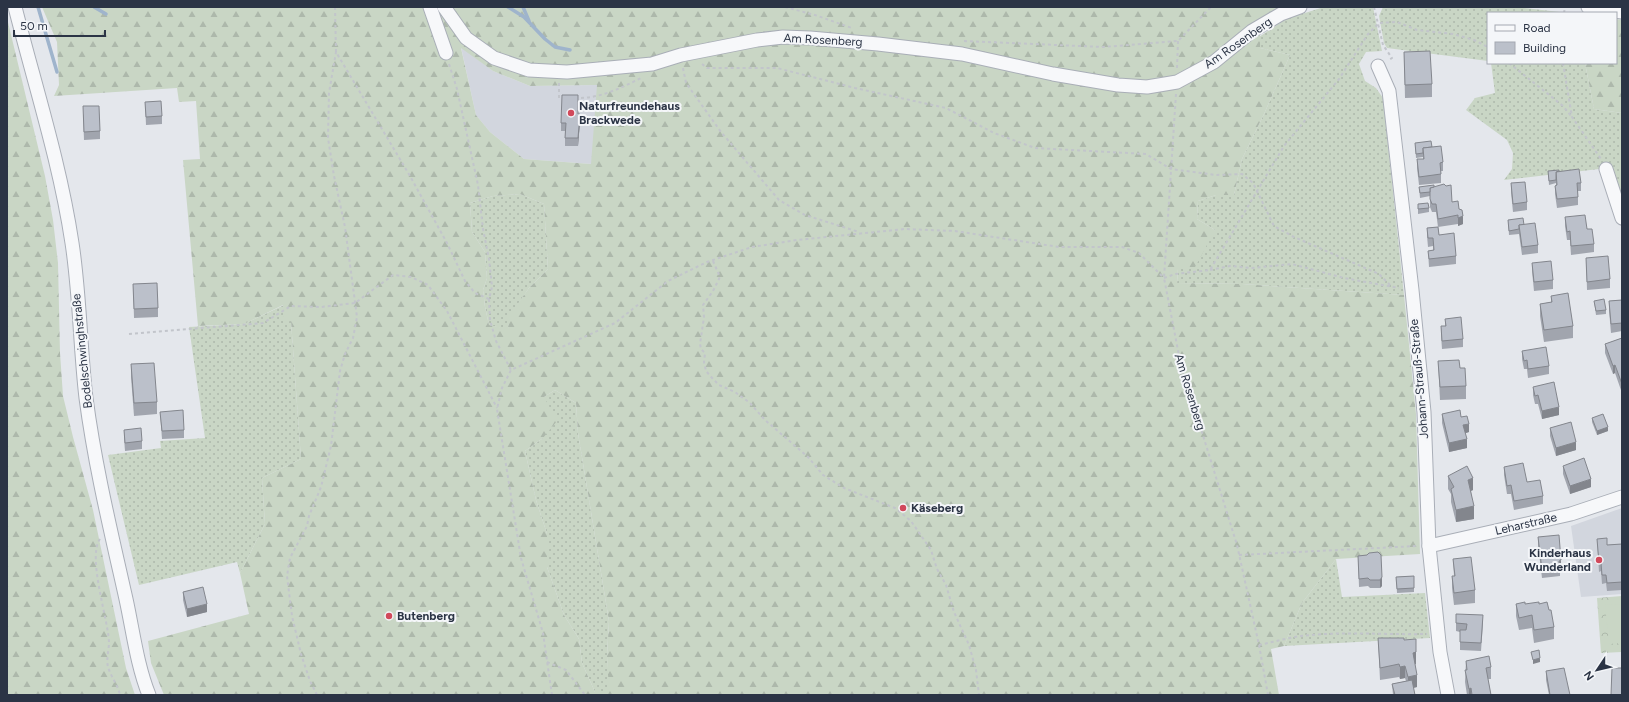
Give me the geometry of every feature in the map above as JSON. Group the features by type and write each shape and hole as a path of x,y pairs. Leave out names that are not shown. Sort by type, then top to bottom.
{"street":[{"name":"Bodelschwinghstraße","path":"14,7 42,106 66,205 72,245 86,397 92,440 109,527 148,695"},
{"path":"430,7 446,53"},
{"name":"Am Rosenberg","path":"444,7 466,38 494,58 529,70 567,72 652,64 757,40 810,38 962,54 1010,65 1118,85 1147,87 1177,82 1214,62 1252,31 1281,14 1300,7"},
{"path":"1588,7 1622,12"},
{"name":"Johann-Strauß-Straße","path":"1378,66 1389,91 1412,290 1424,412 1429,546 1440,652 1448,695"},
{"path":"1606,169 1622,218"},
{"name":"Leharstraße","path":"1429,546 1570,514 1622,496"}],"path":[{"path":"318,695 310,681 301,654 292,616 287,576 290,558 307,526 309,516 321,487 331,446 340,371 345,354 353,338 357,317 345,227 334,176 328,138 329,93 336,52 334,7"},
{"path":"785,7 854,29"},
{"path":"963,40 1103,47 1178,41 1211,7"},
{"path":"1374,7 1383,45 1392,58 1378,66"},
{"path":"1210,270 1284,146 1339,79 1368,34 1379,23 1397,22 1417,30 1453,34 1474,40 1487,46"},
{"path":"1177,82 1178,41"},
{"path":"336,52 410,176 447,243 464,281 475,293 488,299"},
{"path":"446,53 457,89 478,186 492,287 488,299 490,320 496,341 511,370"},
{"path":"686,55 707,68 777,68 855,88 946,108 994,133 1035,148 1146,154 1171,169 1216,175 1242,174 1253,182 1274,226 1294,237 1379,274 1392,287"},
{"path":"686,55 686,83 721,132 779,200 805,215 860,232"},
{"path":"1510,64 1563,106 1598,153 1606,169"},
{"path":"1564,64 1572,117"},
{"path":"574,98 582,98 613,91 646,76"},
{"name":"Am Rosenberg","path":"1177,82 1164,278 1182,371 1216,474 1239,555 1259,645 1268,695"},
{"path":"559,98 566,98"},
{"path":"497,409 502,388 511,370 615,322 668,281 706,262 713,261 752,247 860,232 905,229 955,231 1059,247 1122,247 1139,253 1164,278 1175,274 1230,266 1252,268 1292,264 1344,278 1412,290"},
{"path":"713,261 720,277 713,291 703,304 704,317 700,344 701,349 705,353 704,362 706,371 719,385 735,392 750,403 765,420 808,457 823,475 844,488 895,508 911,521 931,550 937,569 946,585 954,612 969,645 976,670 979,695"},
{"path":"129,334 263,323 291,306 321,307 355,303 393,275 410,277 428,285 448,311 497,409 521,558 543,633 552,695"},
{"path":"109,527 98,542 96,548 99,588 109,641 108,666 119,688 120,695"},
{"path":"1239,555 1429,546"},
{"path":"1259,645 1301,636 1344,633 1382,635 1438,633"},
{"path":"547,662 566,670 585,695"}],"shaded area":[{"path":"461,47 493,71 530,86 598,85 592,164 524,159 490,132 476,115"},
{"name":"Kinderhaus Wunderland","path":"1622,508 1622,594 1581,597 1571,526"}],"green space":[{"path":"42,7 1280,7 1260,20 1260,48 1290,55 1242,159 1234,195 1216,195 1198,201 1197,219 1215,230 1194,269 1178,269 1177,283 1242,284 1404,295 1416,414 1420,554 1336,559 1302,603 1284,646 1271,649 1279,695 164,695 151,663 148,641 249,614 240,573 265,524 262,478 301,459 291,321 284,322 283,305 244,324 198,326 183,160 200,159 196,101 179,102 177,88 54,96 59,85 57,42","holes":["461,48 493,71 530,86 597,85 591,164 524,159 490,132 476,115","520,194 544,204 548,269 529,288 509,316 508,329 489,325 483,290 487,278 485,252 472,232 470,203 493,196","555,390 576,403 578,433 609,621 607,656 609,692 595,692 582,663 579,639 564,615 547,567 547,534 536,500 525,451 543,438 557,421 544,397"]},
{"path":"1324,7 1373,7 1382,51 1366,52 1359,64 1365,81 1376,88 1383,98 1404,295 1242,284 1177,283 1178,269 1215,230 1197,219 1198,201 1216,195 1234,195 1242,159 1290,55 1260,48 1259,37 1286,19"},
{"path":"1383,7 1515,7 1560,12 1487,12 1487,61 1387,48 1384,43 1379,16"},
{"path":"7,18 45,176 53,220 58,263 60,353 63,396 93,510 126,668 135,695 7,695"},
{"path":"1617,19 1622,20 1622,113 1594,109 1585,64 1617,64"},
{"path":"1491,64 1585,64 1594,109 1622,113 1622,199 1612,166 1599,169 1504,180 1512,169 1513,153 1507,140 1466,110 1475,98 1495,93"},
{"path":"520,194 544,204 548,269 529,288 510,316 508,330 489,325 483,290 487,278 485,252 472,232 470,203 493,196"},
{"path":"284,305 291,321 301,459 262,478 265,524 240,573 237,562 139,585 108,455 161,448 160,441 205,438 189,327 244,324"},
{"path":"555,390 576,403 578,433 609,621 607,656 610,692 595,692 582,663 579,639 564,615 547,567 547,534 536,500 525,451 543,438 544,397"},
{"path":"1336,559 1342,597 1425,593 1430,638 1284,646 1302,603"},
{"path":"1622,596 1622,652 1601,653 1597,598"},
{"path":"1622,604 1622,643 1609,644 1605,605"}],"building":[{"path":"1430,51 1432,84 1405,85 1404,52"},
{"path":"562,95 578,95 578,114 580,114 578,138 565,138 566,123 561,123"},
{"path":"161,101 162,116 146,117 145,102"},
{"path":"83,106 99,106 100,131 84,132"},
{"path":"1431,141 1432,147 1423,148 1423,153 1416,154 1415,143"},
{"path":"1441,146 1443,162 1440,163 1441,174 1419,177 1417,159 1424,159 1423,148"},
{"path":"1579,169 1581,183 1577,183 1578,197 1557,199 1555,186 1557,185 1556,172"},
{"path":"1559,170 1556,172 1556,180 1549,181 1548,171"},
{"path":"1525,182 1527,202 1513,204 1511,183"},
{"path":"1444,184 1446,186 1451,185 1452,202 1458,201 1459,209 1462,210 1463,216 1458,218 1458,215 1438,219 1436,204 1432,204 1430,199 1430,188"},
{"path":"1434,185 1434,187 1430,188 1430,192 1420,193 1419,187"},
{"path":"1428,203 1429,208 1418,209 1418,204"},
{"path":"1585,215 1587,229 1592,229 1594,244 1571,246 1570,231 1567,232 1565,217"},
{"path":"1523,218 1524,225 1519,225 1519,229 1509,231 1508,220"},
{"path":"1535,223 1538,245 1522,247 1519,225"},
{"path":"1438,227 1439,235 1454,233 1456,256 1429,259 1428,251 1434,250 1433,238 1428,238 1427,228"},
{"path":"1608,256 1610,279 1587,282 1586,258"},
{"path":"1551,261 1553,280 1534,282 1532,263"},
{"path":"157,283 158,308 134,309 133,284"},
{"path":"1568,293 1573,326 1544,330 1540,304 1552,302 1551,296"},
{"path":"1604,299 1606,310 1596,311 1594,301"},
{"path":"1622,300 1622,323 1611,324 1609,301"},
{"path":"1461,317 1463,339 1442,341 1441,326 1446,326 1445,319"},
{"path":"1622,338 1622,384 1615,365 1613,366 1605,344"},
{"path":"1546,347 1549,366 1528,369 1527,360 1524,361 1522,351"},
{"path":"1459,360 1460,368 1465,368 1466,386 1440,387 1438,361"},
{"path":"154,363 157,402 134,403 131,364"},
{"path":"1554,382 1559,407 1542,411 1538,395 1535,396 1533,387"},
{"path":"183,410 184,430 162,431 160,412"},
{"path":"1460,410 1461,417 1467,416 1469,424 1463,425 1467,439 1449,443 1442,414"},
{"path":"1603,414 1608,427 1597,431 1592,418"},
{"path":"1571,422 1576,442 1556,448 1550,428"},
{"path":"141,428 142,441 125,443 124,430"},
{"path":"1584,458 1591,479 1570,486 1563,466"},
{"path":"1523,463 1527,482 1540,480 1543,496 1514,501 1511,485 1507,486 1504,467"},
{"path":"1467,466 1473,478 1468,480 1474,506 1456,510 1451,489 1454,487 1448,476"},
{"path":"1559,535 1561,560 1559,561 1560,568 1542,570 1538,537"},
{"path":"1607,538 1607,545 1622,544 1622,582 1607,583 1606,575 1602,575 1601,563 1599,563 1597,539"},
{"path":"1378,552 1381,555 1382,577 1380,580 1370,580 1368,578 1359,579 1358,556"},
{"path":"1471,557 1475,590 1454,593 1452,576 1455,576 1453,559"},
{"path":"1414,576 1414,588 1397,589 1396,577"},
{"path":"203,587 207,604 187,609 183,592"},
{"path":"1525,602 1525,604 1539,602 1539,604 1547,602 1549,610 1551,610 1554,627 1534,630 1532,615 1519,618 1516,604"},
{"path":"1456,614 1483,615 1481,643 1460,642 1460,630 1466,630 1467,624 1456,623"},
{"path":"1378,638 1404,638 1404,640 1416,639 1416,652 1413,653 1417,675 1408,677 1405,666 1400,667 1399,664 1380,668"},
{"path":"1539,650 1540,658 1533,660 1531,652"},
{"path":"1489,656 1491,667 1486,668 1491,695 1472,695 1471,688 1469,689 1465,670 1467,670 1466,661"},
{"path":"1564,668 1570,695 1550,695 1546,671"},
{"path":"1612,668 1622,668 1622,695 1611,695"},
{"path":"1412,680 1415,695 1395,695 1392,684"}],"waterway":[{"path":"38,7 57,72"},
{"path":"94,7 106,14"},
{"path":"508,7 524,17 545,39 555,47 570,50"},
{"path":"523,7 529,21"}],"place":[{"name":"Naturfreundehaus Brackwede","path":"571,113"},
{"name":"Käseberg","path":"903,508"},
{"name":"Kinderhaus Wunderland","path":"1599,560"},
{"name":"Butenberg","path":"389,616"}]}
